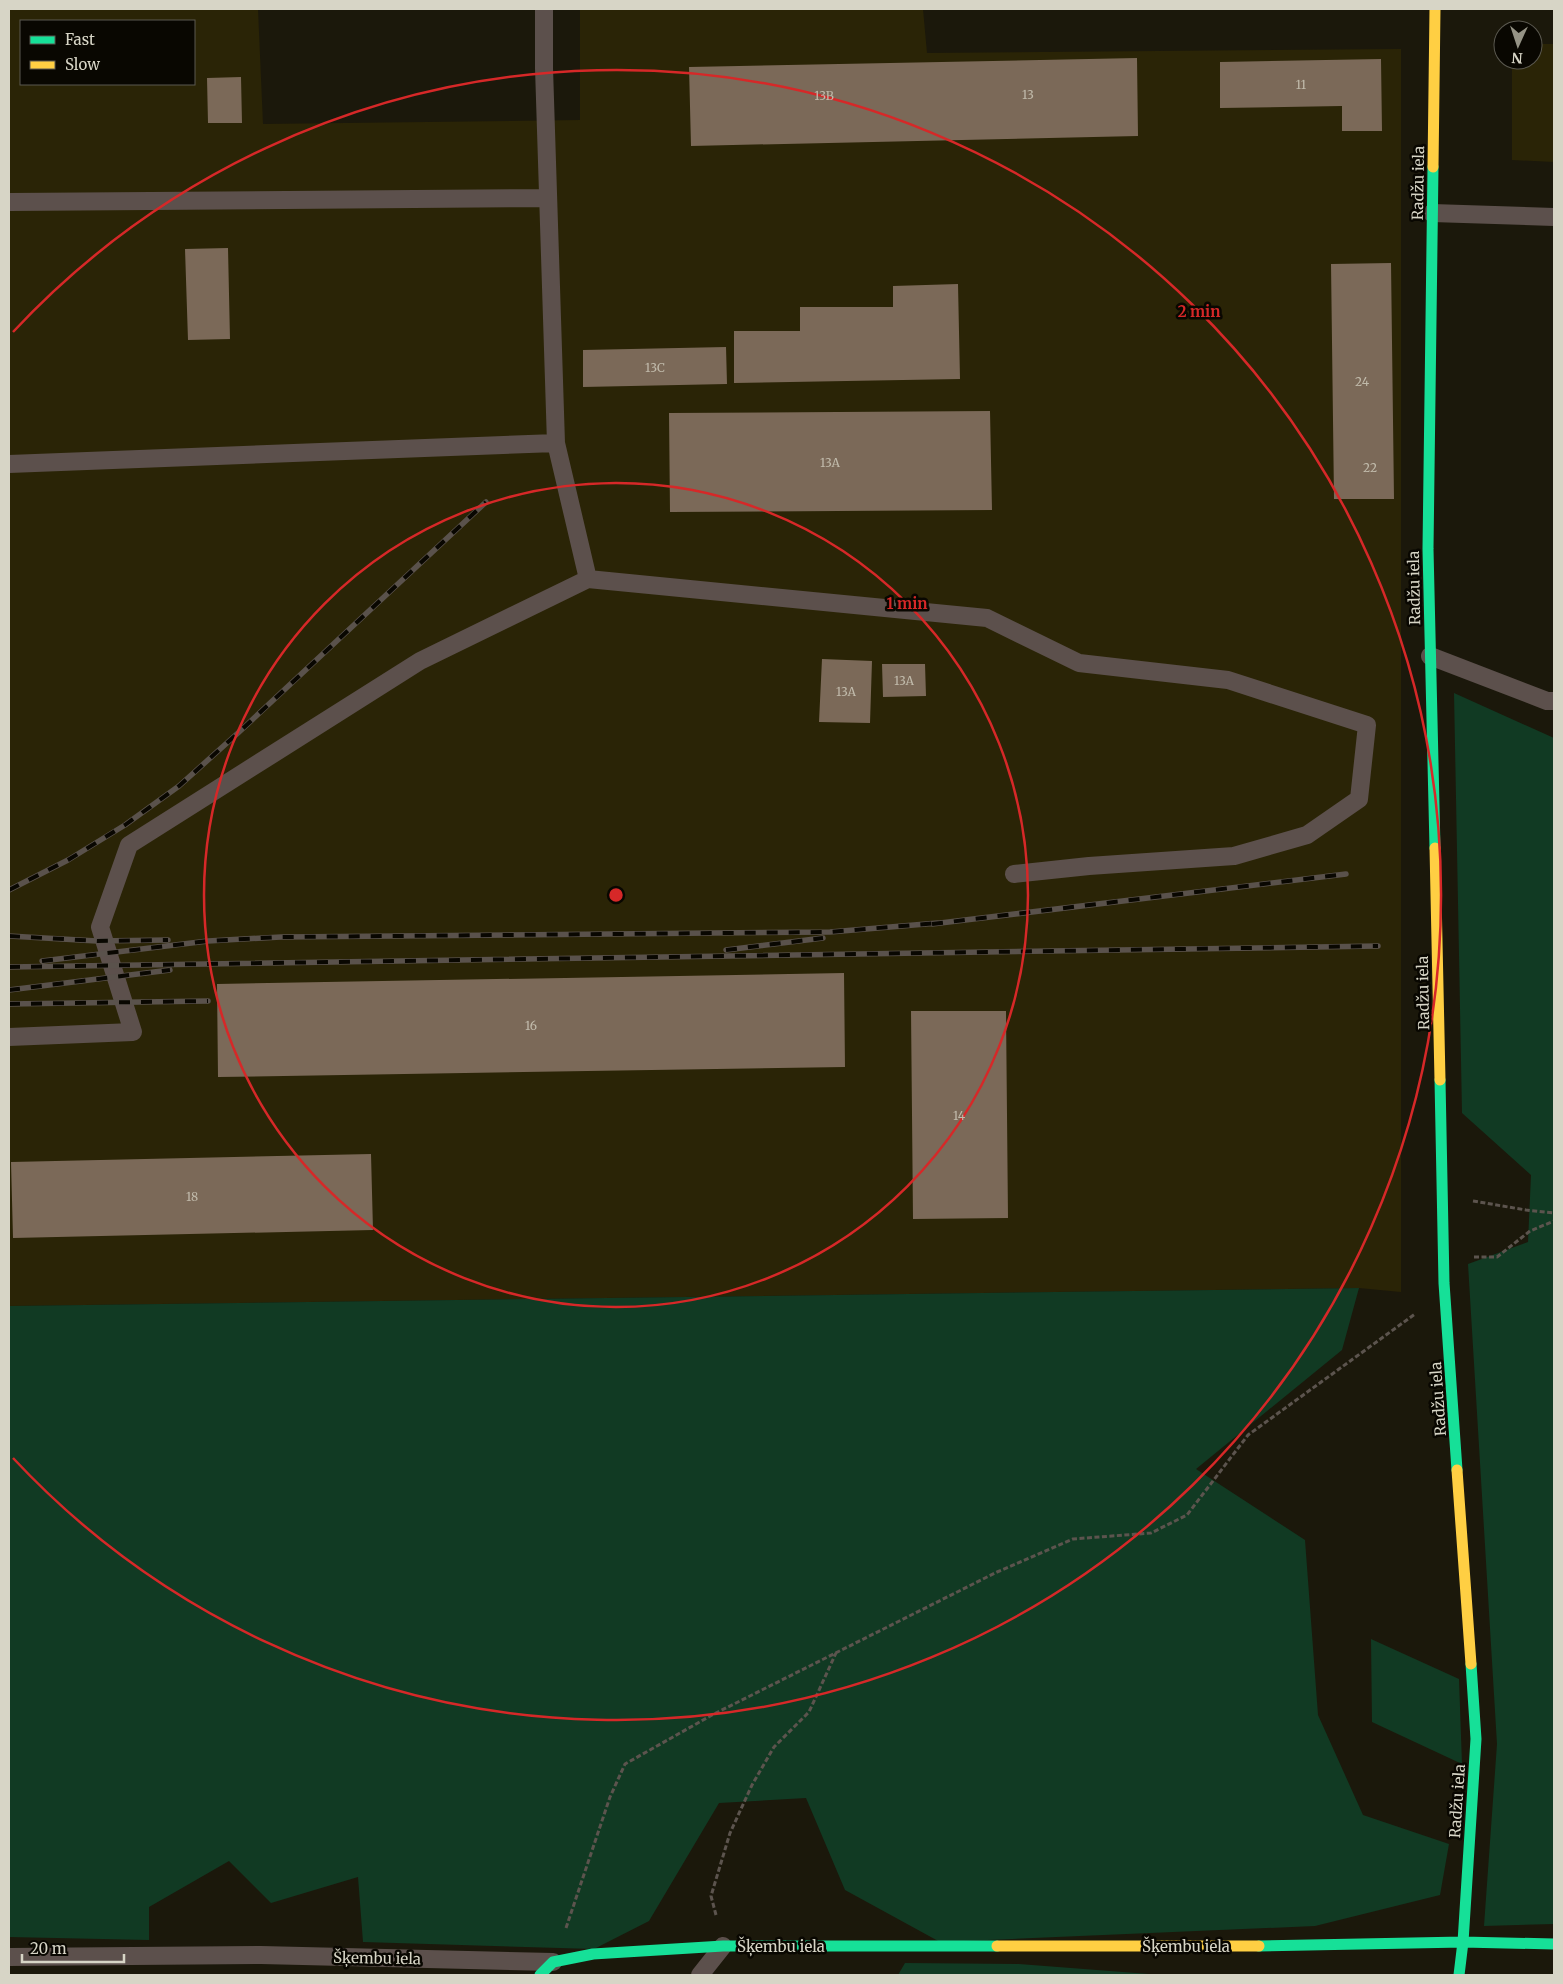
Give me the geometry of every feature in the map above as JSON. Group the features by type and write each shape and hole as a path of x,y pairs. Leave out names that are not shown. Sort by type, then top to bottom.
{"street":[{"name":"Radžu iela","path":"1435,9 1428,549 1442,1194 1445,1295 1476,1739 1460,1975"},
{"name":"Šķembu iela","path":"553,1962 593,1954 723,1946 1259,1946 1463,1942 1554,1944"},
{"path":"540,1975 553,1962"}],"lane":[{"path":"544,9 556,443 588,579"},
{"path":"9,202 548,198"},
{"path":"1432,213 1554,217"},
{"path":"9,464 556,443"},
{"path":"9,1037 133,1032 100,927 129,845 420,661 588,579 987,618 1078,663 1228,680 1367,725 1359,799 1307,835 1234,856 1089,866 1014,874"},
{"path":"1430,656 1547,701 1554,701"},
{"path":"700,1975 723,1946"},
{"name":"Šķembu iela","path":"9,1957 261,1955 553,1962"}],"path":[{"path":"1442,1194 1526,1210 1554,1213"},
{"path":"1444,1258 1497,1257 1530,1231 1554,1220"},
{"path":"553,1962 610,1797 625,1764 712,1715 997,1572 1073,1539 1150,1532 1187,1516 1248,1435 1401,1324 1445,1295"},
{"path":"723,1946 711,1896 730,1833 752,1785 774,1747 809,1712 836,1653"}],"shaded area":[{"path":"9,9 258,9 263,124 580,120 580,9 923,9 927,53 1401,49 1401,1292 1359,1288 9,1306"},
{"path":"1543,44 1554,44 1554,162 1512,160 1512,70 1543,70"}],"green space":[{"path":"1454,693 1554,738 1554,1924 1484,1926 1497,1744 1468,1264 1528,1242 1531,1175 1462,1113"},
{"path":"1359,1288 1342,1350 1196,1469 1305,1540 1318,1715 1363,1815 1449,1844 1440,1895 1315,1926 940,1942 845,1890 806,1798 719,1803 649,1921 594,1949 363,1942 358,1877 271,1903 229,1861 149,1907 149,1940 9,1937 9,1306"},
{"path":"1371,1639 1459,1679 1462,1764 1372,1722"},
{"path":"905,1963 1019,1964 1162,1975 898,1975"}],"building":[{"path":"1137,58 1138,136 691,146 689,67"},
{"path":"1381,59 1382,131 1342,131 1342,106 1220,108 1220,62"},
{"path":"241,77 242,123 208,123 207,78"},
{"path":"228,248 230,339 188,340 185,249"},
{"path":"1391,263 1394,499 1334,499 1331,264"},
{"path":"958,284 960,379 734,383 734,331 800,331 800,307 893,307 893,286"},
{"path":"726,347 727,384 583,387 583,350"},
{"path":"990,411 992,510 670,512 669,413"},
{"path":"822,659 872,661 870,723 819,722"},
{"path":"882,664 925,664 926,696 883,697"},
{"path":"844,973 845,1067 218,1077 217,984"},
{"path":"911,1011 1006,1011 1008,1218 913,1219"},
{"path":"371,1154 373,1230 13,1238 11,1162"}],"railway":[{"path":"9,890 68,860 125,825 179,786 486,502"},
{"path":"932,924 1346,874"},
{"path":"42,961 208,941 281,937 830,932 938,923"},
{"path":"9,936 97,941 168,940"},
{"path":"726,950 823,938"},
{"path":"9,967 1378,946"},
{"path":"9,990 170,970"},
{"path":"9,1004 208,1001"}],"traffic: fast":[{"path":"1433,167 1428,549 1435,848"},
{"path":"1440,1080 1444,1283 1457,1470"},
{"path":"1459,1975 1463,1942 1476,1739 1471,1664"},
{"path":"1259,1946 1463,1942 1554,1944"},
{"path":"540,1975 553,1962 593,1954 723,1946 997,1946"}],"traffic: slow":[{"path":"1433,167 1435,9"},
{"path":"1435,848 1440,1080"},
{"path":"1457,1470 1471,1664"},
{"path":"997,1946 1259,1946"}]}
